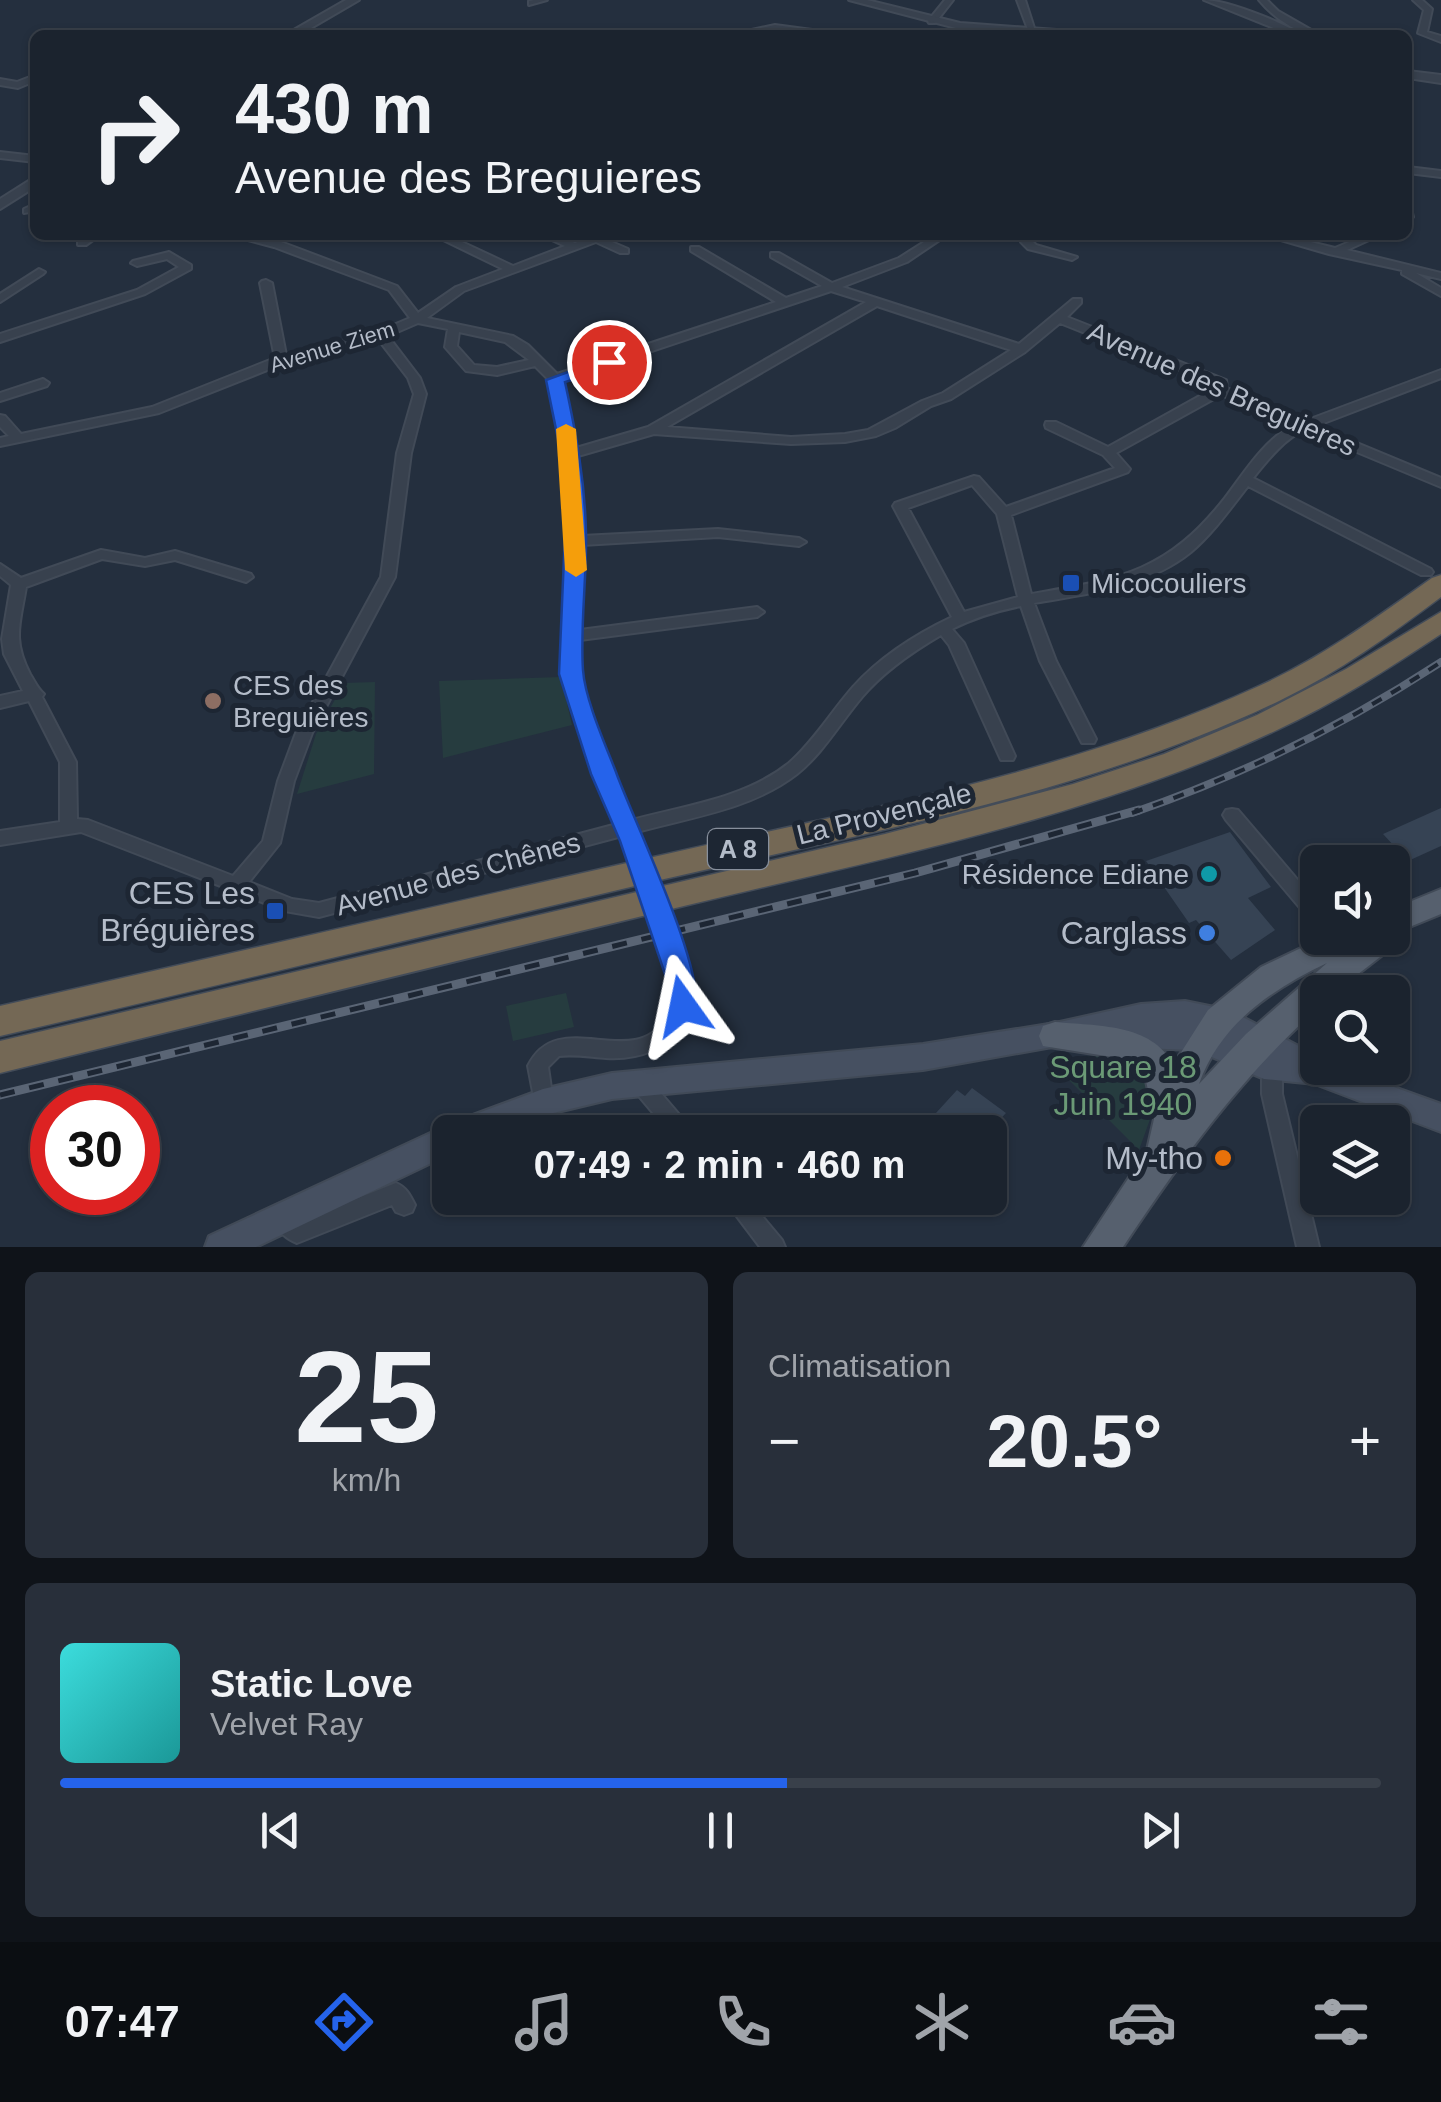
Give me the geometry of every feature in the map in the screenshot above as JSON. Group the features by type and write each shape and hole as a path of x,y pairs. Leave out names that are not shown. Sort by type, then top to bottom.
{"highway":[{"name":"La Provençale","path":"0,1021 899,812 1085,762 1180,730 1285,684 1391,622 1434,578"},
{"name":"La Provençale","path":"0,1057 824,860 1060,799 1218,746 1290,714 1393,656 1441,621"}],"main road":[{"path":"1153,1169 1181,1088 1211,1029 1258,986 1315,955"},
{"path":"1101,1247 1153,1169 1259,1055 1292,1008 1360,955"},
{"path":"509,1115 543,1102 640,1083 923,1057 1055,1036 1211,1029 1259,1055 1441,1118"},
{"path":"1055,1036 1128,1044 1150,1055 1168,1084 1168,1130"},
{"path":"221,1247 432,1149"}],"street":[{"path":"300,30 354,0"},
{"path":"532,3 544,0"},
{"path":"854,0 932,22 1013,30"},
{"path":"932,22 949,0"},
{"path":"1020,0 1032,30"},
{"path":"1208,0 1288,30"},
{"path":"1263,0 1275,13 1307,30"},
{"path":"1417,0 1428,9 1422,33 1441,38"},
{"path":"1432,0 1441,2"},
{"path":"762,30 789,30"},
{"path":"1412,76 1441,79"},
{"path":"0,82 18,84 30,80"},
{"path":"0,155 30,158"},
{"path":"1412,170 1441,174"},
{"path":"0,206 30,187"},
{"path":"82,243 87,240"},
{"path":"258,240 393,288 417,318 510,339 539,361 555,380 571,454 576,541 573,682 678,972 683,1006 674,1025 650,1043 628,1050 565,1046 551,1050 538,1066 543,1102"},
{"path":"449,240 509,268"},
{"path":"559,240 574,246"},
{"name":"Avenue Ziem","path":"0,442 164,407 281,360 381,334 417,318 460,288 591,240"},
{"name":"Avenue Ziem","path":"605,240 624,251"},
{"path":"555,380 831,287 903,260 934,240"},
{"path":"1027,240 1032,247 1072,258"},
{"path":"1287,240 1441,276"},
{"path":"1333,252 1363,240"},
{"path":"695,250 786,302"},
{"path":"774,254 831,287 1021,350"},
{"path":"0,338 141,292 187,267 169,255 138,263"},
{"path":"1398,267 1441,293"},
{"path":"0,299 39,272"},
{"path":"266,283 281,360"},
{"path":"1059,318 1077,301"},
{"path":"571,454 653,430 873,303"},
{"name":"Avenue des Breguieres","path":"653,430 819,440 874,433 933,399 947,396 1021,350 1059,318 1222,384 1220,390 1441,482"},
{"path":"454,326 451,347 470,368 497,371 539,361"},
{"path":"237,884 268,849 304,732 378,603 391,564 402,466 420,394 414,378 381,334"},
{"name":"Avenue des Chênes","path":"0,838 69,825 87,826 292,906 325,910 630,834 742,797 786,776 814,750 873,675 960,619 1027,601 1091,590 1162,564 1204,535 1284,437 1301,425 1441,374"},
{"path":"0,397 43,383"},
{"path":"1108,452 1137,441 1182,408 1220,390"},
{"path":"0,419 17,437"},
{"path":"1004,513 1123,469 1108,452 1051,425"},
{"path":"960,619 900,506 974,480 1004,513 1048,662 1088,739"},
{"path":"1248,481 1434,578"},
{"path":"576,541 718,533 799,542"},
{"path":"19,584 101,554 145,562 175,555 246,577"},
{"path":"0,569 19,584"},
{"path":"19,584 10,639 12,654 68,762 69,825"},
{"path":"572,636 757,612"},
{"path":"943,628 956,643 1007,756"},
{"path":"0,702 36,694"},
{"path":"1232,814 1300,896"},
{"path":"1292,1008 1291,999 1302,987 1341,955"},
{"path":"1259,1055 1308,1247"},
{"path":"640,1083 666,1115"},
{"path":"284,1220 297,1233 396,1192 404,1205"},
{"path":"748,1215 774,1247"}],"green space":[{"path":"561,677 572,725 443,758 439,681"},
{"path":"375,682 374,774 297,794 316,734 344,683"},
{"path":"566,993 574,1027 513,1041 506,1006"},
{"name":"Square 18 Juin 1940","path":"1129,1051 1141,1057 1157,1100 1139,1150 1050,1061"}],"building":[{"path":"1441,808 1441,846 1410,860 1410,845 1393,845 1383,834"},
{"name":"Résidence Ediane","path":"1230,832 1271,887 1248,898 1275,930 1231,960 1196,920 1189,923 1146,861"},
{"path":"972,1088 1006,1113 934,1115 957,1090 965,1096"}],"railway":[{"path":"1132,813 1291,747 1441,662"},
{"path":"0,1095 915,873 1139,810"}],"slow traffic":[{"path":"566,429 571,454 576,570"}],"place":[{"name":"Micocouliers","path":"1071,583"},
{"name":"CES des Breguières","path":"213,701"},
{"name":"Résidence Ediane","path":"1209,874"},
{"name":"CES Les Bréguières","path":"275,911"},
{"name":"Carglass","path":"1207,933"},
{"name":"My-tho","path":"1223,1158"}],"route":[{"path":"609,362 555,380 571,454 576,568 570,666 604,774 633,841 681,980 683,1006"}]}
